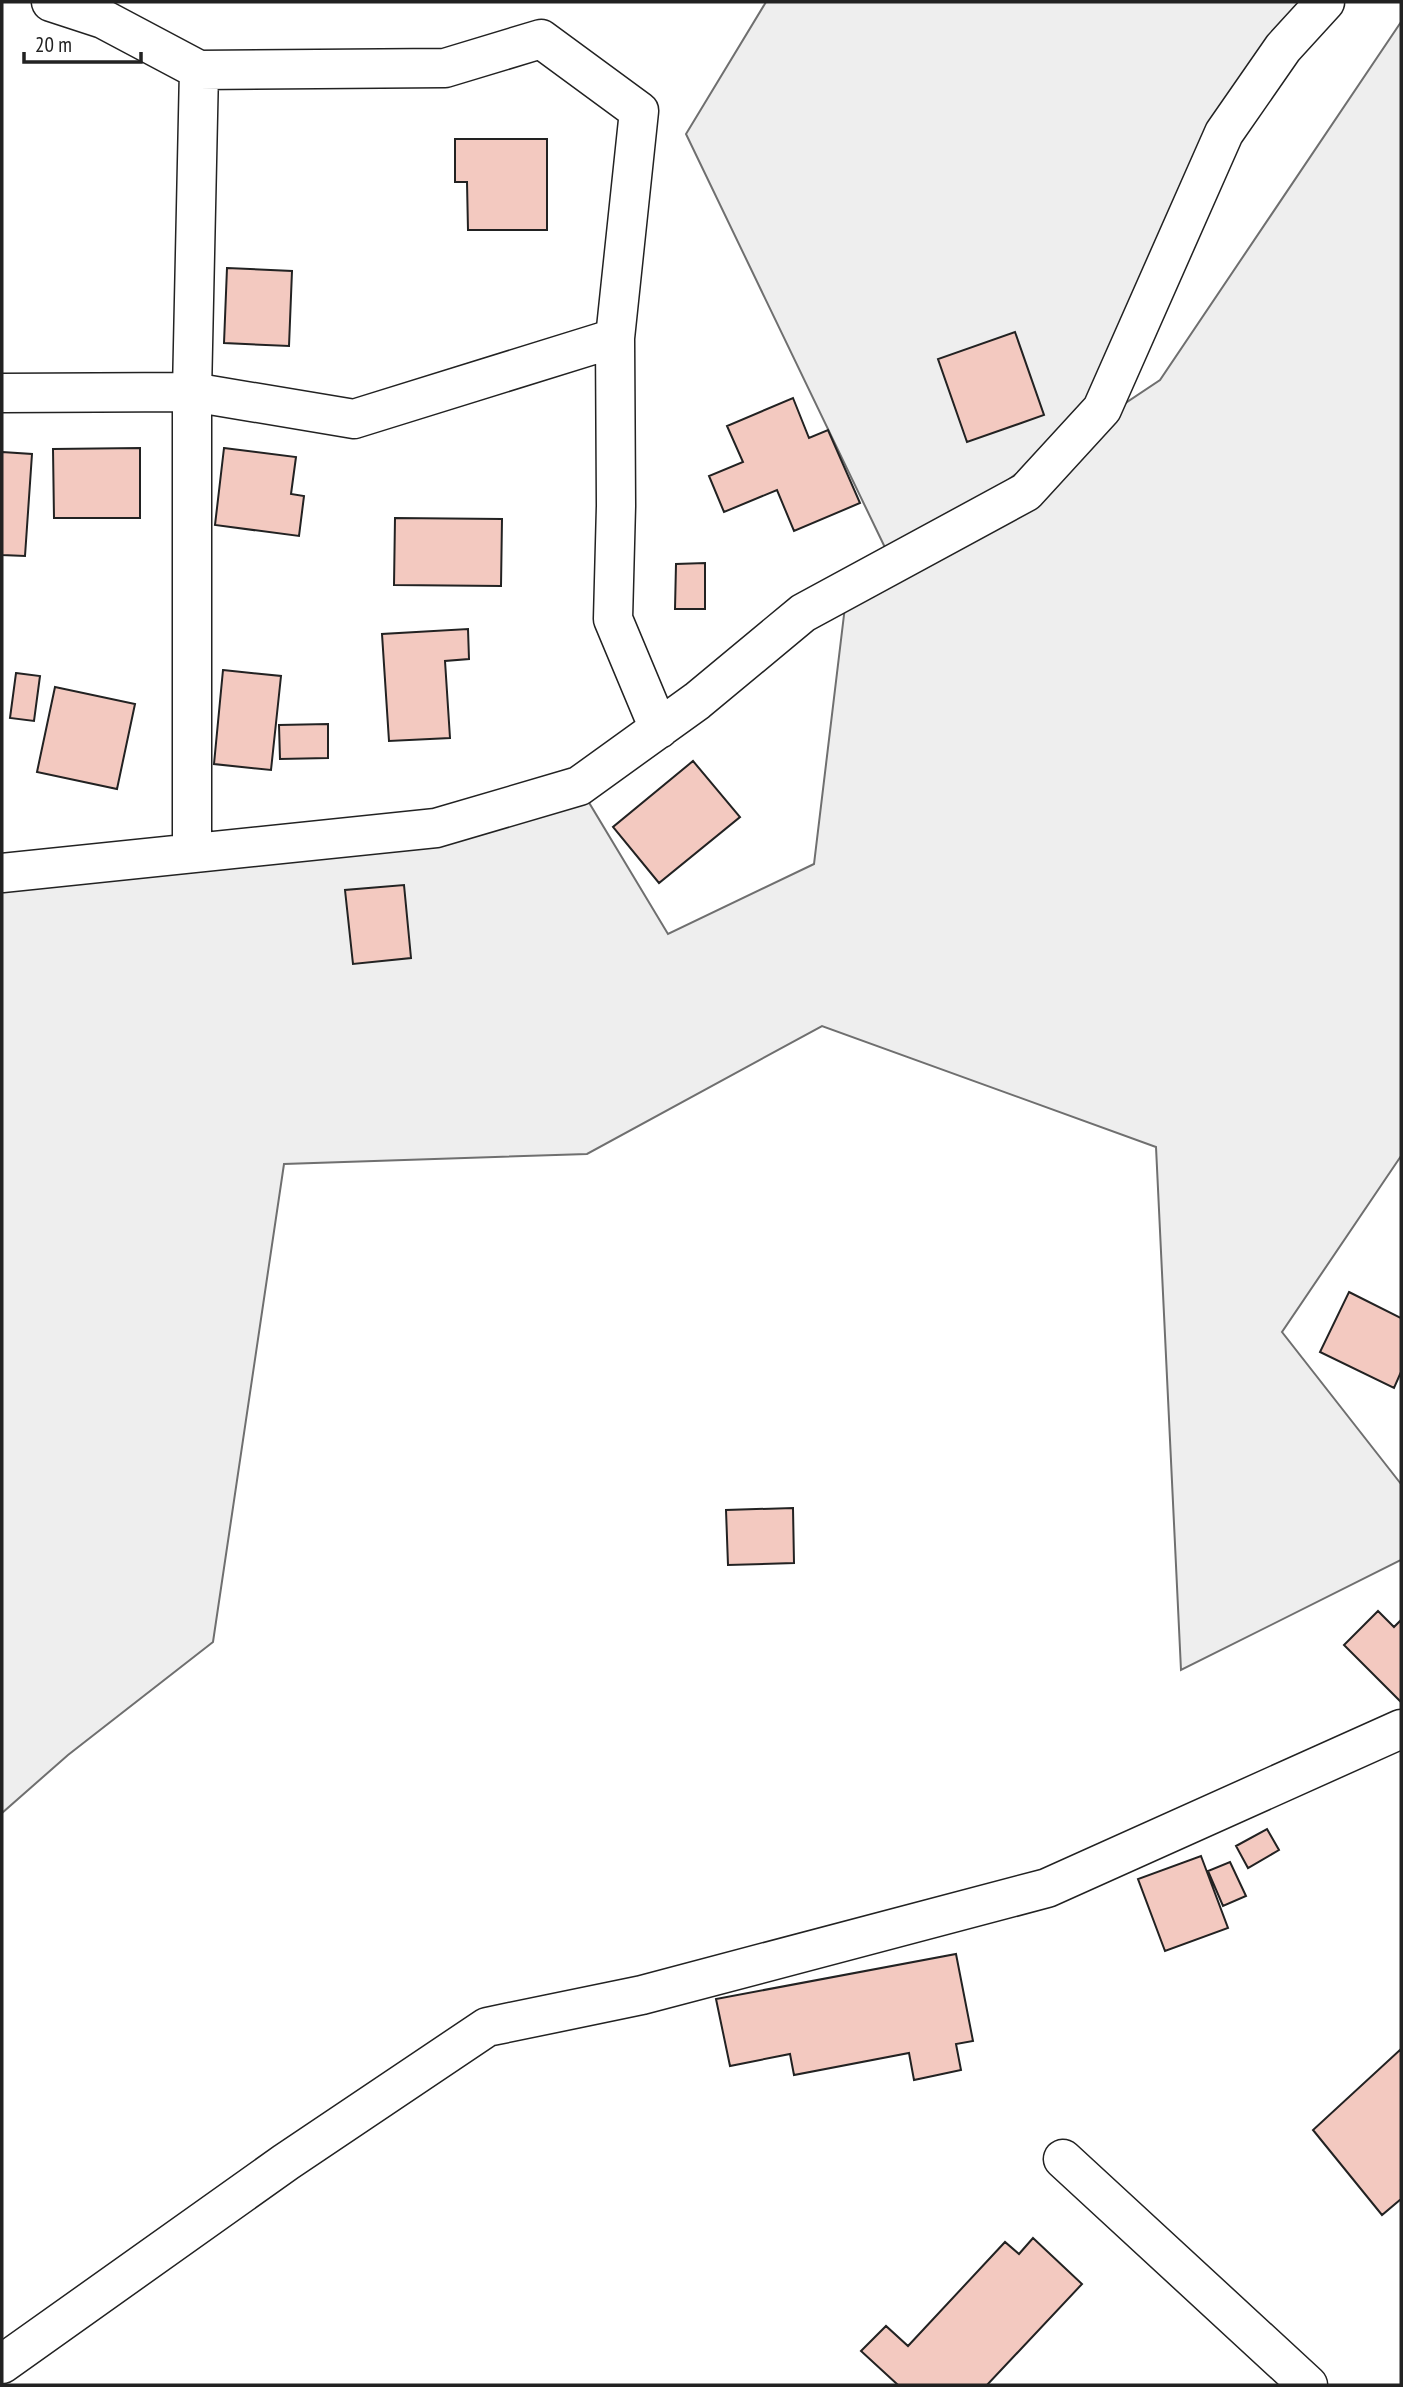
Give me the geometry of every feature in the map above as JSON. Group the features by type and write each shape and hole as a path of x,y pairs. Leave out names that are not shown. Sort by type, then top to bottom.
{"street":[{"path":"51,2 103,19 200,69 445,68 541,39 639,111 615,338 613,619 659,729"},
{"path":"2,873 436,828 579,786 697,701 803,613 1026,492 1102,409 1224,133 1283,48 1325,2"},
{"path":"192,853 192,392 200,69"},
{"path":"2,393 192,392 354,419 615,338"},
{"path":"2,2364 286,2162 487,2027 642,1995 1047,1888 1401,1729"},
{"path":"1063,2159 1308,2385"}],"shaded area":[{"path":"766,2 1326,2 1254,90 1102,409 992,492 1160,380 1401,22 1401,1156 1282,1332 1401,1484 1401,1560 1181,1670 1156,1147 822,1026 587,1154 284,1164 213,1642 68,1755 2,1813 2,873 436,828 579,786 668,934 814,864 847,590 891,560 686,134"}],"building":[{"path":"455,139 547,139 547,230 468,230 467,182 455,182"},
{"path":"227,268 292,271 289,346 224,343"},
{"path":"1015,332 1044,415 967,442 938,359"},
{"path":"793,398 809,438 828,430 860,503 794,531 777,490 724,512 709,476 743,462 727,426"},
{"path":"140,448 140,518 54,518 53,449"},
{"path":"224,448 296,457 291,494 304,496 299,536 215,525"},
{"path":"2,452 32,454 25,556 2,555"},
{"path":"395,518 502,519 501,586 394,585"},
{"path":"705,563 705,609 675,609 676,564"},
{"path":"468,629 469,659 445,661 450,738 389,741 382,634"},
{"path":"223,670 281,676 271,770 214,764"},
{"path":"16,673 40,676 34,721 10,718"},
{"path":"55,687 135,704 117,789 37,772"},
{"path":"328,724 328,758 280,759 279,725"},
{"path":"693,761 740,817 659,883 613,827"},
{"path":"404,885 411,958 353,964 345,890"},
{"path":"1349,1292 1401,1318 1401,1372 1394,1388 1320,1352"},
{"path":"793,1508 794,1563 728,1565 726,1510"},
{"path":"1378,1611 1394,1627 1401,1620 1401,1702 1344,1645"},
{"path":"1267,1829 1279,1850 1248,1868 1236,1846"},
{"path":"1201,1856 1228,1928 1165,1951 1138,1879"},
{"path":"1230,1862 1246,1896 1223,1906 1208,1871"},
{"path":"956,1954 973,2041 956,2044 961,2070 914,2080 909,2053 794,2075 790,2054 730,2066 716,1999"},
{"path":"1401,2049 1401,2199 1382,2215 1313,2130"},
{"path":"1033,2238 1082,2284 987,2385 898,2385 861,2351 886,2326 908,2346 1005,2242 1019,2254"}]}
